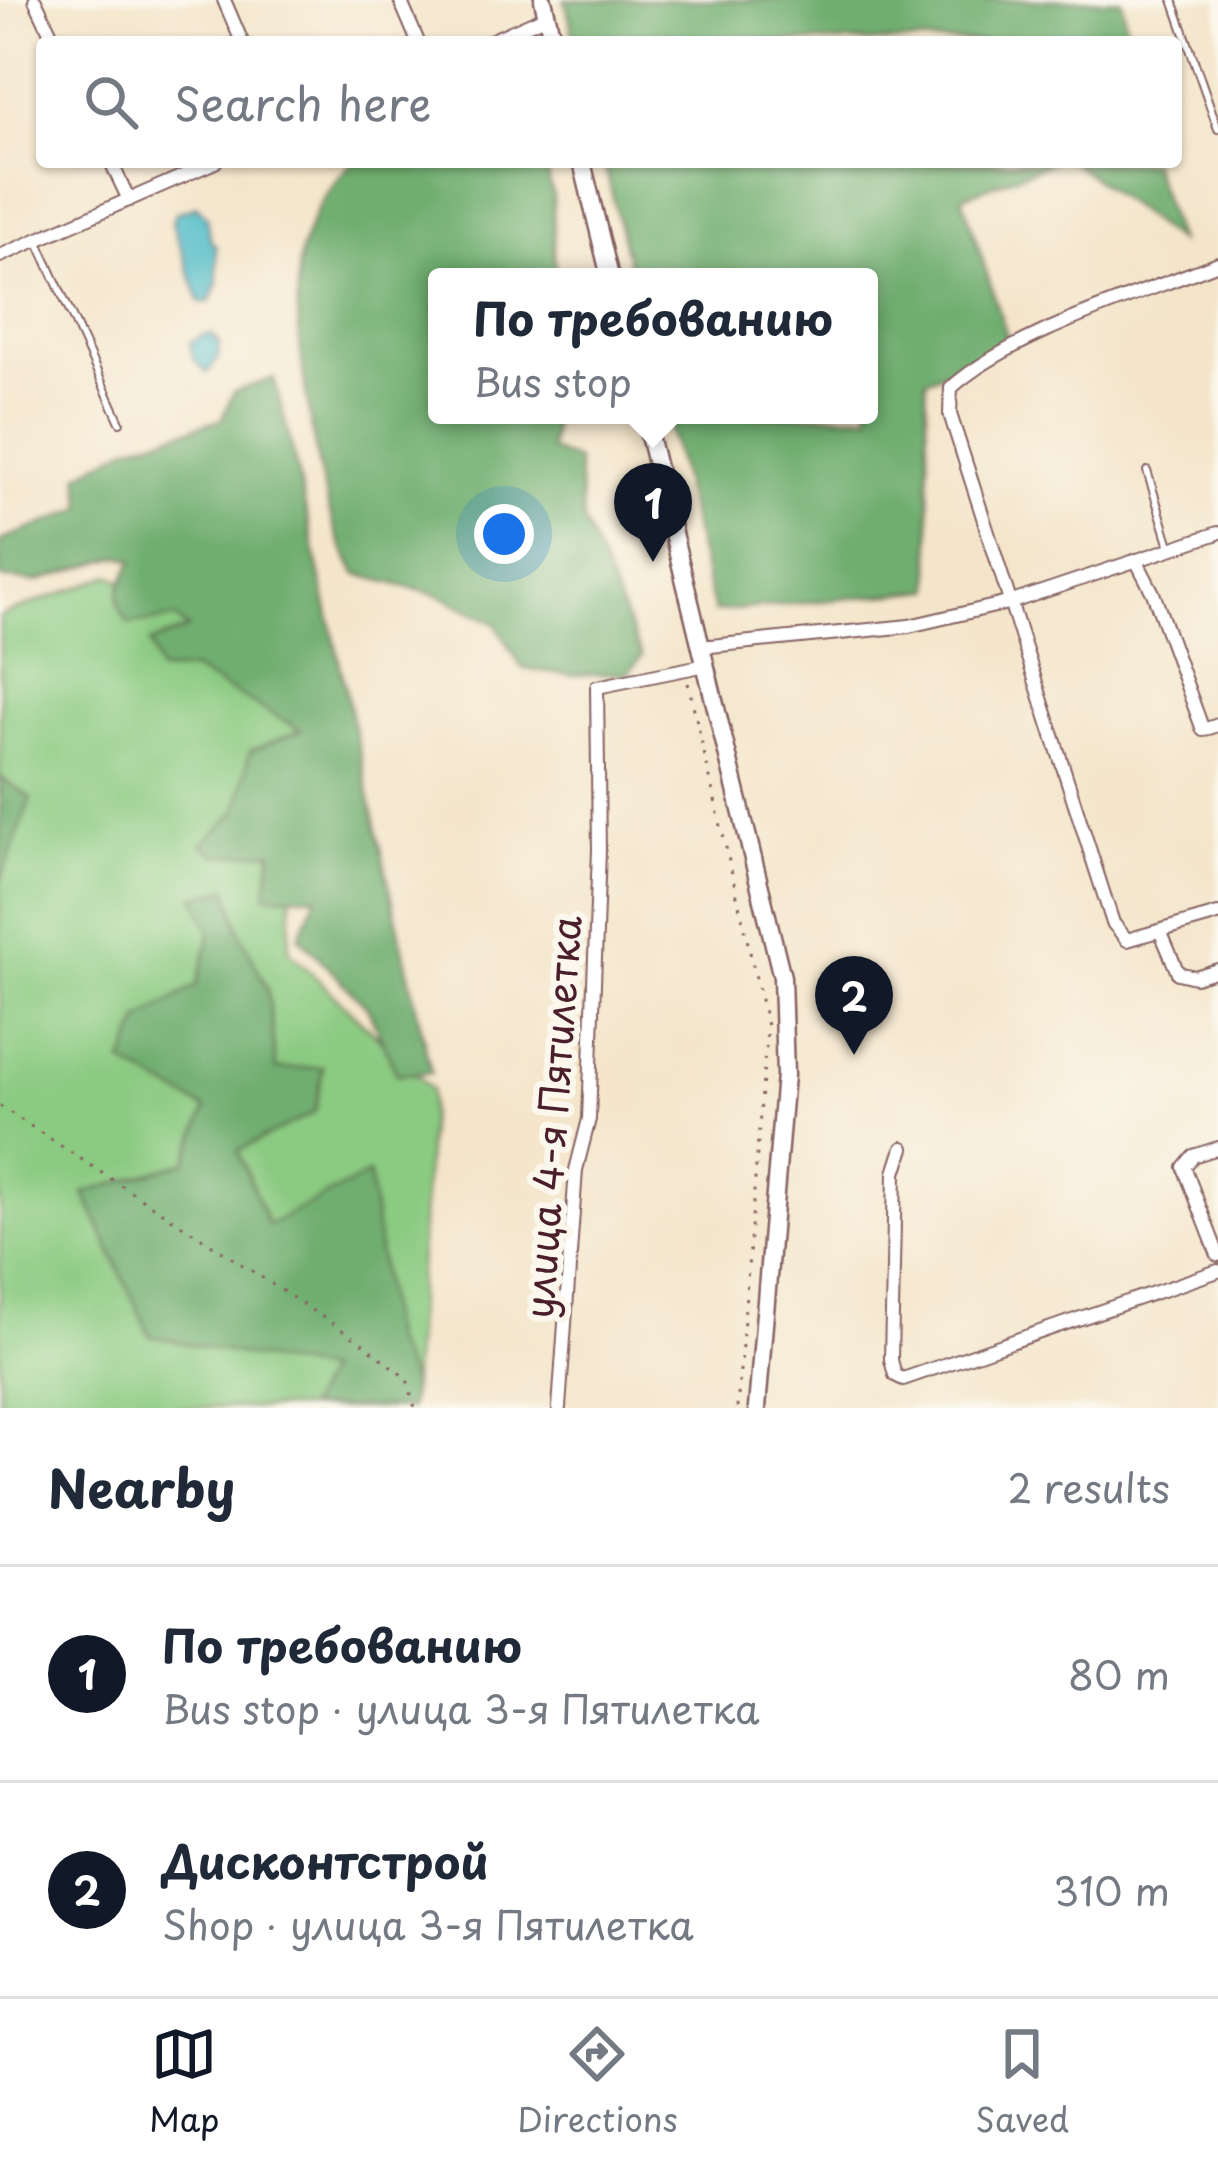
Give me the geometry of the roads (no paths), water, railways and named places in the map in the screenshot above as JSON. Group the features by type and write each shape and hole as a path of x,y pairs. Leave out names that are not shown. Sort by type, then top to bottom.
{"main road":[{"path":"583,168 608,268"},
{"path":"646,424 782,977 784,1075 757,1408"}],"street":[{"path":"35,0 52,36"},
{"path":"224,0 239,36"},
{"path":"400,0 415,36"},
{"path":"498,36 545,8"},
{"path":"114,168 128,200"},
{"path":"0,256 200,168"},
{"path":"1218,263 975,366 951,388 950,414 1113,923 1127,940 1218,914"},
{"path":"703,656 909,626 1012,602 1218,533"},
{"path":"1136,560 1153,593 1203,730 1218,725"},
{"name":"улица 4-я Пятилетка","path":"560,1408 576,1170 589,1119 599,850 597,687 685,669 703,656"},
{"path":"1161,933 1178,973 1195,976 1218,970"},
{"path":"903,1148 895,1172 891,1360 895,1375 903,1378 1218,1271"},
{"path":"1218,1148 1193,1156 1184,1167 1218,1255"}],"lane":[{"path":"1173,0 1218,129"},
{"path":"37,240 120,422"},
{"path":"1147,471 1171,549"}],"water":[{"path":"197,206 207,217 211,242 216,245 218,283 210,302 200,302 172,223 175,213"},
{"path":"213,335 219,343 218,359 207,373 193,359 190,342"}],"place":[{"name":"По требованию","path":"653,562"},
{"name":"Дисконтстрой","path":"854,1055"}]}
